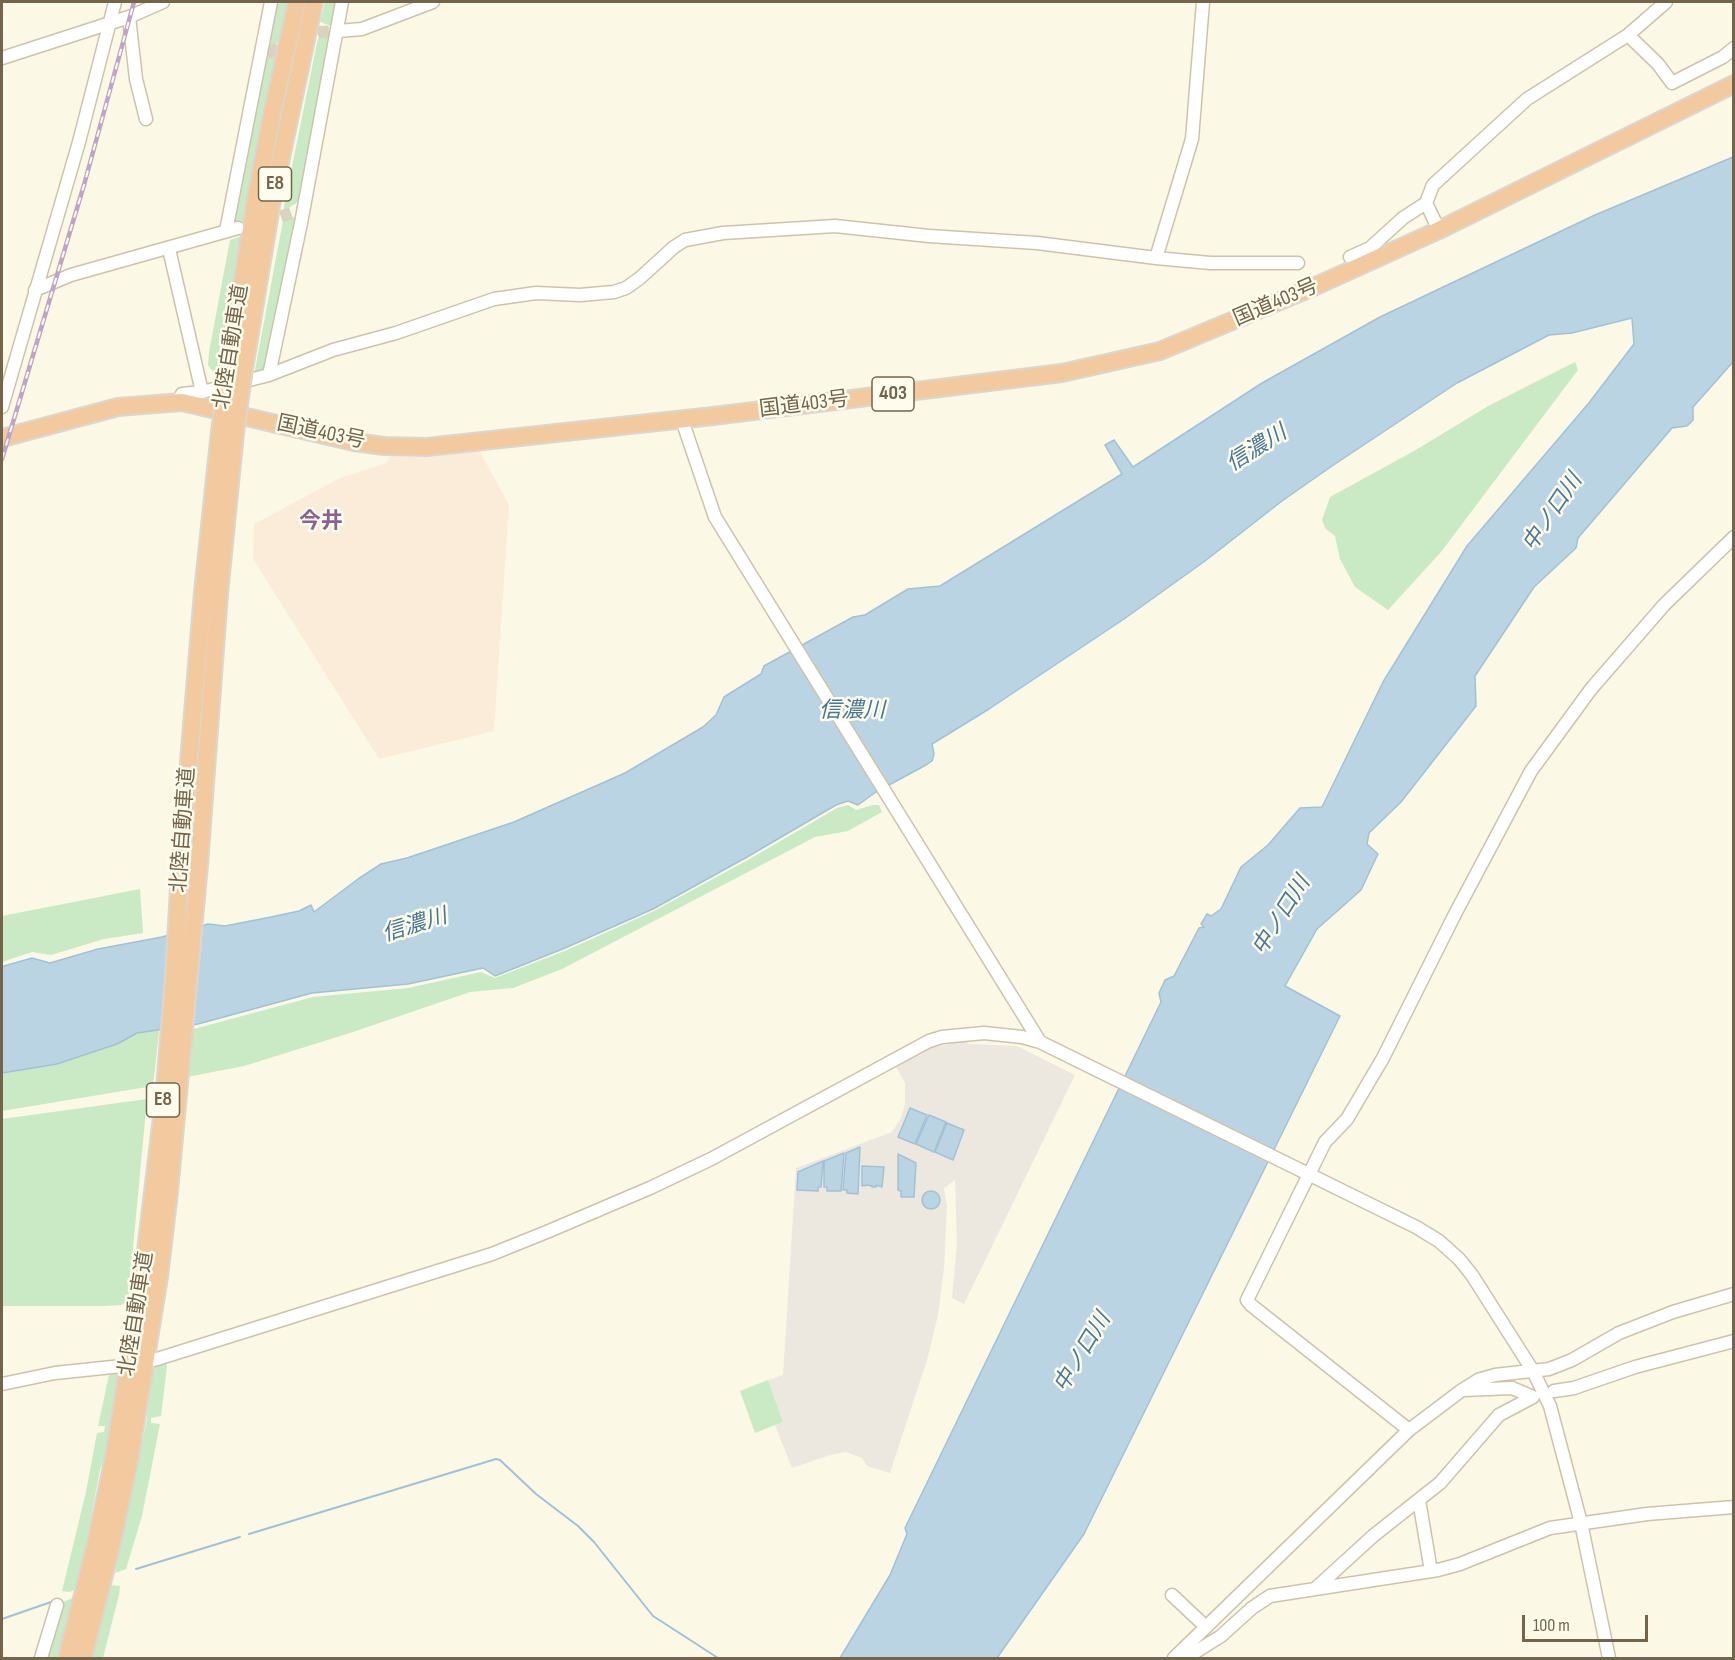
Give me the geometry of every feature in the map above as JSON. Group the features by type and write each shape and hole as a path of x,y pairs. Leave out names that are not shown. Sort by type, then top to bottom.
{"highway":[{"name":"北陸自動車道","path":"83,1659 129,1462 143,1328 146,1254 164,1100 204,580 236,367 258,188 297,2"},
{"name":"北陸自動車道","path":"236,367 314,2"},
{"name":"国道403号","path":"2,438 118,407 178,402 354,442 384,446 427,447 682,420 1062,373 1160,351 1318,285 1439,230 1734,84"},
{"name":"北陸自動車道","path":"67,1659 95,1547 143,1328 169,1192 199,866 218,605 227,432"}],"street":[{"path":"2,407 79,142 115,2"},
{"path":"2,58 129,17 163,2"},
{"path":"35,290 71,275 169,249 232,229 271,2"},
{"path":"269,375 304,209 342,2"},
{"path":"338,31 362,29 432,2"},
{"path":"1156,258 1192,139 1203,2"},
{"path":"1350,258 1370,248 1403,218 1426,203 1433,186 1527,99 1628,35 1666,2"},
{"path":"129,17 136,79 146,119"},
{"path":"1628,35 1658,64 1672,82 1723,57 1734,48"},
{"path":"1426,203 1439,230"},
{"path":"291,213 304,209"},
{"path":"178,402 182,394 202,392 269,375 333,350 396,333 494,299 536,293 580,296 614,292 626,288 640,278 685,240 723,233 835,226 929,236 1037,243 1210,263 1298,263"},
{"path":"169,249 202,392"},
{"path":"682,420 715,517 1040,1042"},
{"path":"1409,1430 1247,1300 1325,1142 1347,1119 1383,1058 1455,914 1531,771 1599,681 1664,605 1734,537"},
{"path":"153,1360 492,1254 560,1227 711,1159 929,1041 942,1037 984,1033 1022,1037 1040,1042 1416,1227 1450,1250 1472,1275 1533,1371 1550,1406 1581,1523 1609,1659"},
{"path":"1174,1659 1409,1430 1462,1390 1478,1380 1495,1375 1549,1369 1572,1360 1620,1333 1673,1312 1734,1294"},
{"path":"1554,1391 1574,1388 1646,1364 1734,1341"},
{"path":"2,1384 55,1373 122,1366"},
{"path":"1316,1588 1372,1536 1440,1483 1499,1414 1533,1397 1512,1388 1462,1390"},
{"path":"1419,1500 1431,1571"},
{"path":"1186,1659 1221,1636 1263,1600 1287,1592 1431,1571 1460,1564 1550,1528 1647,1514 1733,1509"},
{"path":"1172,1595 1206,1627"},
{"path":"41,1659 57,1605"}],"shaded area":[{"path":"479,450 509,505 494,731 379,759 253,559 254,524 340,478 386,463 392,456 428,457"},
{"path":"965,1041 969,1044 1017,1046 1075,1075 964,1304 952,1298 957,1243 955,1180 944,1188 947,1207 944,1268 938,1315 927,1360 890,1473 867,1466 862,1458 846,1452 792,1468 775,1425 783,1422 768,1380 783,1375 796,1168 892,1132 901,1118 905,1104 905,1083 896,1067 929,1048"}],"green space":[{"path":"276,2 289,2 279,42 266,48"},
{"path":"325,2 338,2 334,27 320,22"},
{"path":"334,36 300,201 283,211 318,38"},
{"path":"276,56 246,223 232,224 264,57"},
{"path":"294,217 298,220 265,372 254,375 283,221"},
{"path":"245,235 220,374 213,372 208,365 209,352 230,240"},
{"path":"1575,362 1578,370 1441,552 1388,610 1355,587 1340,559 1335,536 1325,528 1322,520 1330,497 1414,451 1490,405"},
{"path":"848,805 856,810 879,805 882,812 848,831 815,837 562,969 513,988 470,992 244,1066 187,1077 190,1030 313,997 408,988 481,972 495,978 567,950 654,911 837,808"},
{"path":"140,889 143,933 104,939 51,955 32,952 2,962 2,916"},
{"path":"160,1024 153,1086 2,1111 2,1065"},
{"path":"147,1099 128,1301 121,1305 104,1306 2,1306 2,1119"},
{"path":"163,1362 167,1366 161,1416 151,1418 151,1423 160,1424 142,1516 126,1569 115,1573 146,1423 153,1365"},
{"path":"120,1373 85,1549 74,1590 62,1591 86,1492 97,1433 104,1432 105,1426 98,1426 109,1375"},
{"path":"768,1380 783,1422 755,1433 740,1391"},
{"path":"109,1585 120,1586 119,1595 103,1658 93,1658"},
{"path":"76,1597 60,1658 44,1658 60,1603"}],"water":[{"path":"1733,157 1733,362 1693,407 1693,420 1687,426 1672,428 1578,538 1576,548 1534,587 1475,676 1476,706 1401,802 1369,833 1367,844 1378,854 1361,890 1317,929 1285,986 1340,1016 1084,1534 997,1658 840,1658 890,1575 907,1534 905,1528 1161,1002 1159,993 1165,980 1174,976 1199,928 1204,927 1201,924 1207,914 1211,916 1221,909 1241,867 1268,845 1300,808 1322,807 1383,682 1467,546 1588,404 1634,344 1632,318 1572,333 1549,335 1457,383 1282,501 1205,561 1124,619 932,744 934,754 932,761 926,765 876,792 858,805 848,801 836,805 653,909 495,976 483,968 408,984 312,993 198,1024 137,1033 117,1044 57,1064 2,1073 2,968 4,966 32,958 50,963 98,949 162,937 208,924 225,926 299,911 311,905 314,912 381,864 407,858 514,822 625,773 703,727 716,715 724,697 761,674 764,666 853,617 865,615 908,589 940,586 1122,474 1105,445 1114,440 1133,467 1262,383 1380,317 1595,215"},
{"path":"910,1108 927,1115 915,1144 898,1137"},
{"path":"929,1115 946,1122 934,1152 916,1144"},
{"path":"947,1123 964,1130 953,1160 935,1152"},
{"path":"860,1147 858,1194 847,1193 847,1190 843,1190 846,1153"},
{"path":"844,1153 841,1191 827,1191 827,1187 824,1187 824,1161"},
{"path":"898,1154 916,1163 914,1197 901,1197 901,1191 898,1190"},
{"path":"823,1161 821,1187 818,1187 818,1191 797,1190 798,1172"},
{"path":"862,1166 884,1167 882,1187 862,1186"},
{"path":"927,1191 935,1191 940,1196 938,1207 927,1209 922,1204 922,1196"}],"waterway":[{"path":"249,1534 496,1459 500,1460 536,1494 578,1526 594,1542 653,1616 718,1658"},
{"path":"136,1569 240,1537"},
{"path":"2,1619 51,1602"}],"tunnel":[{"path":"267,53 320,32 338,31"},
{"path":"264,223 291,213"}],"railway":[{"path":"2,459 84,185 134,2"}],"district":[{"name":"今井","path":"321,522"}],"water label":[{"name":"信濃川","path":"1257,449"},
{"name":"中ノ口川","path":"1553,513"},
{"name":"信濃川","path":"852,711"},
{"name":"中ノ口川","path":"1282,916"},
{"name":"信濃川","path":"415,926"},
{"name":"中ノ口川","path":"1083,1353"}]}
